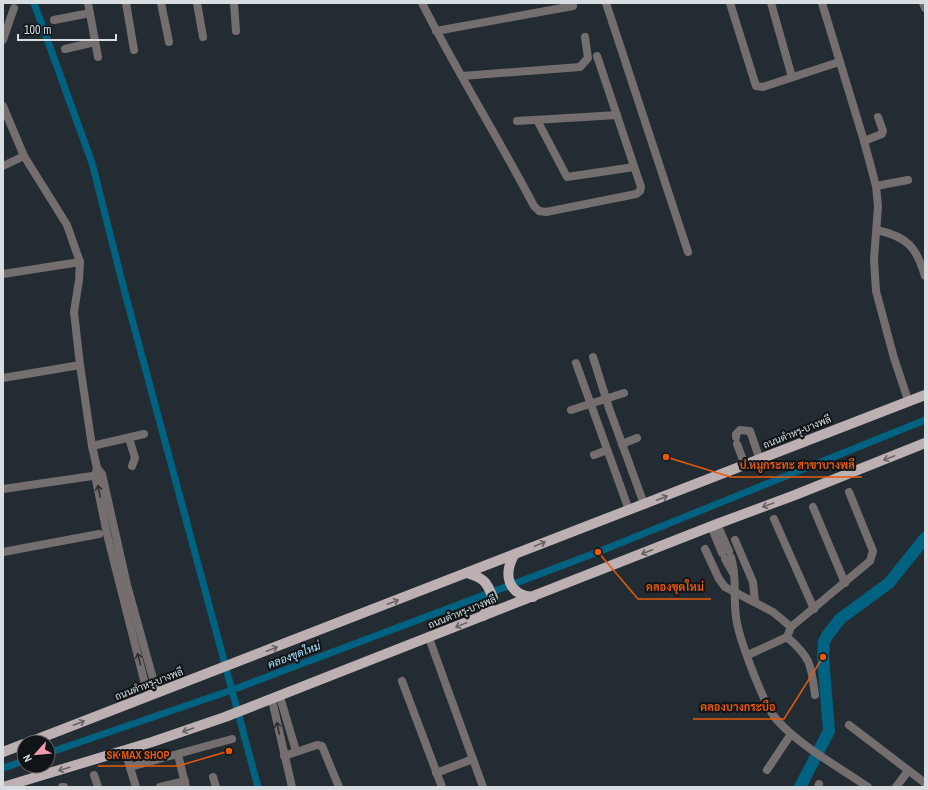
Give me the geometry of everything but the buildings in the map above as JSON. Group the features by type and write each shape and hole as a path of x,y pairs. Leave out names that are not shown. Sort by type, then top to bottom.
{"main road":[{"name":"ถนนตำหรุ-บางพลี","path":"51,734 760,460 908,400 925,395"},
{"name":"ถนนตำหรุ-บางพลี","path":"3,787 125,751 276,698 714,525 795,496 925,443"},
{"path":"514,555 509,563 508,572 511,584 524,596 533,597"},
{"path":"467,573 477,576 486,582 489,587 493,598 484,616"},
{"path":"3,752 16,747"}],"street":[{"path":"88,3 98,57"},
{"path":"126,3 134,50"},
{"path":"161,3 169,42"},
{"path":"197,3 203,37"},
{"path":"234,3 236,31"},
{"path":"422,3 436,31 510,160 534,206 539,211 546,212 638,193 641,187 597,56"},
{"path":"436,31 573,6 572,3"},
{"path":"606,3 688,252"},
{"path":"730,3 756,86 763,87 839,62"},
{"path":"771,3 792,77"},
{"path":"822,3 864,141 876,186 878,206 874,259 876,291 894,358 908,400"},
{"path":"923,3 925,8"},
{"path":"3,40 14,8"},
{"path":"54,20 90,13"},
{"path":"462,76 580,67 588,58 585,37"},
{"path":"65,49 95,42"},
{"path":"3,106 24,156 67,225 80,262 74,312 92,446 98,472 107,534 152,695"},
{"path":"517,121 617,115"},
{"path":"864,141 882,134 883,131 878,117"},
{"path":"537,120 567,177 634,167"},
{"path":"3,166 24,156"},
{"path":"876,186 908,180"},
{"path":"877,230 893,234 907,242 920,259 925,276"},
{"path":"3,274 80,262"},
{"path":"593,357 606,399 644,504"},
{"path":"576,363 629,510"},
{"path":"3,378 80,365"},
{"path":"572,410 624,393"},
{"path":"745,465 736,434 740,430 750,431 760,460"},
{"path":"92,446 144,434"},
{"path":"129,438 135,458 132,466"},
{"path":"622,444 637,438"},
{"path":"594,455 607,450"},
{"path":"3,489 98,472"},
{"path":"748,655 787,637 791,627 846,583 870,561 873,551 850,492"},
{"path":"813,507 846,583"},
{"path":"774,519 814,609"},
{"path":"714,525 734,573 736,594 734,610 739,631 769,707 776,719 791,734 868,787"},
{"path":"3,552 99,534"},
{"path":"736,540 753,582 755,602"},
{"path":"705,549 719,579 725,587 772,612 791,627"},
{"path":"787,637 801,649 808,659 815,695"},
{"path":"429,638 483,787"},
{"path":"402,681 442,787"},
{"path":"276,698 296,751"},
{"path":"276,698 284,756 292,787"},
{"path":"849,724 925,783"},
{"path":"767,770 791,734"},
{"path":"130,767 232,739"},
{"path":"284,756 317,745 322,746 339,787"},
{"path":"125,751 136,787"},
{"path":"160,787 185,784 178,755"},
{"path":"436,773 473,759"},
{"path":"896,787 908,771"},
{"path":"94,774 98,787"},
{"path":"213,777 216,787"}],"waterway":[{"path":"34,3 92,163 125,293 258,787"},
{"name":"คลองขุดใหม่","path":"56,750 232,690 598,552 925,420"},
{"path":"800,787 829,731 823,657 824,642 827,636 840,619 889,583 925,538"},
{"name":"คลองขุดใหม่","path":"3,768 16,764"}],"place":[{"name":"ป.หมูกระทะ สาขาบางพลี","path":"666,457"},
{"name":"คลองขุดใหม่","path":"598,552"},
{"name":"คลองบางกระบือ","path":"823,657"},
{"name":"SK MAX SHOP","path":"229,751"}]}
